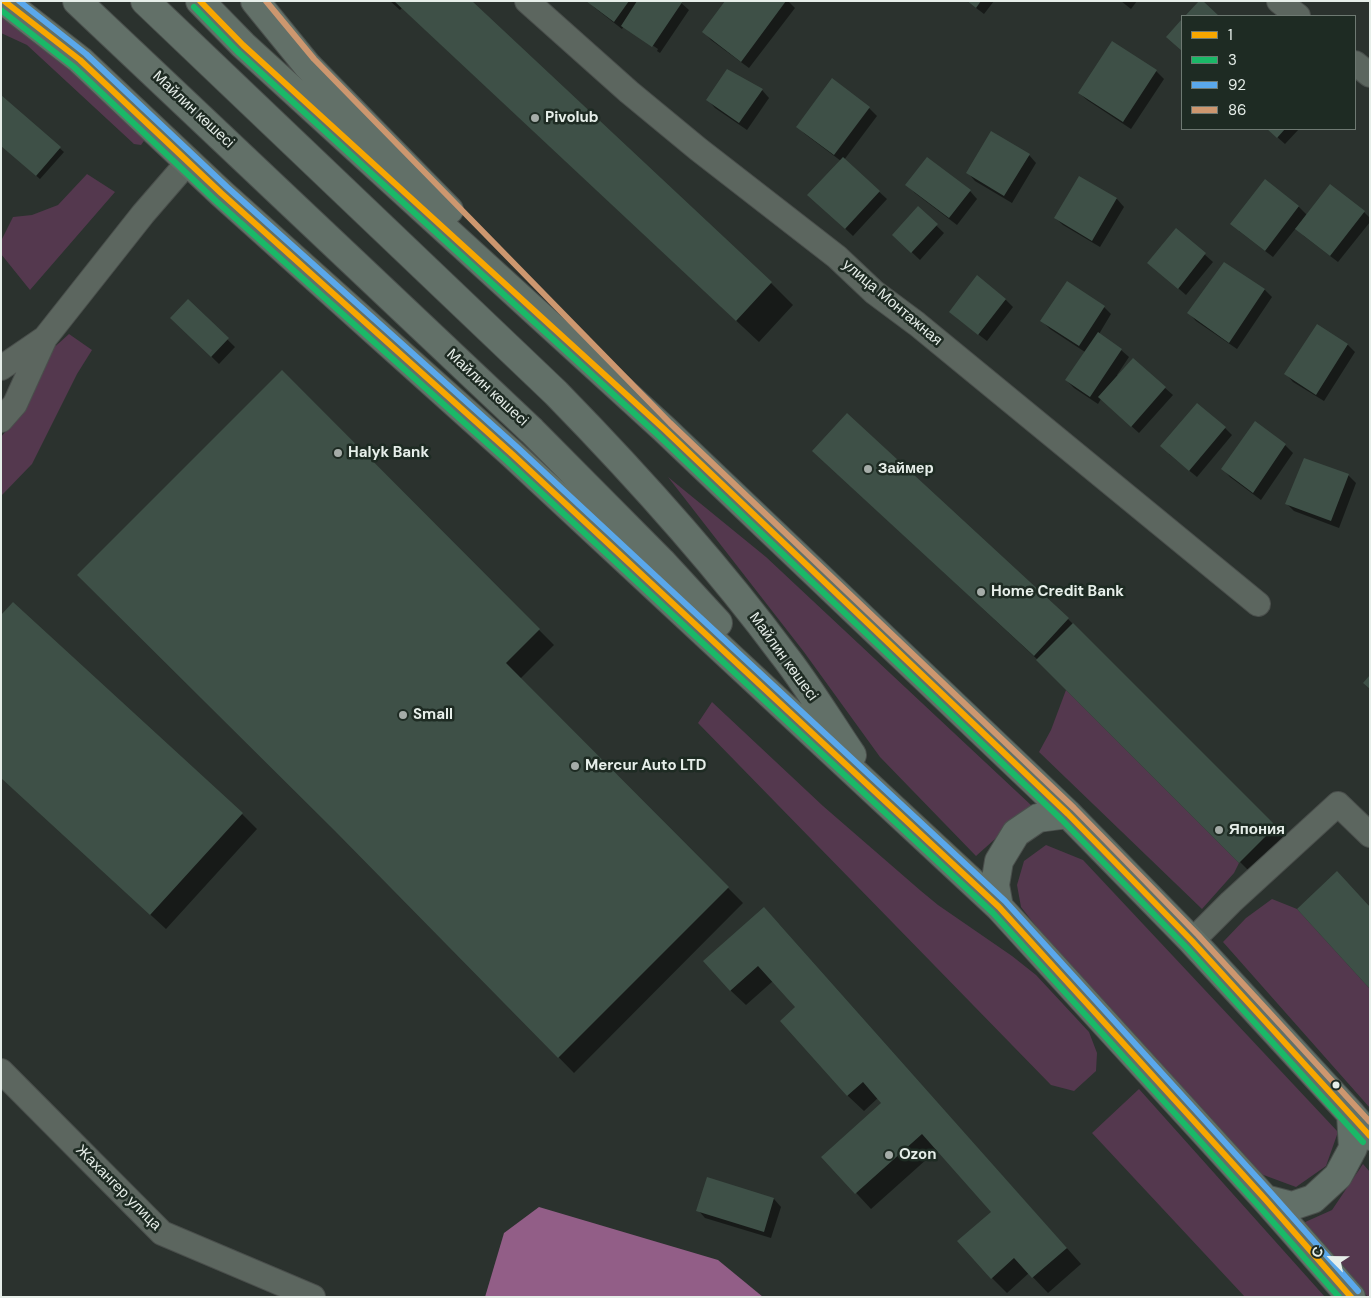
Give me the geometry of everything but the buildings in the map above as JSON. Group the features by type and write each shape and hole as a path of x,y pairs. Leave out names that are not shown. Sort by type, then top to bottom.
{"main road":[{"name":"Майлин көшесі","path":"4,1 80,60 188,162 512,454 999,906 1265,1199 1351,1297"},
{"name":"Майлин көшесі","path":"77,1 532,431 660,562 878,793"},
{"name":"Майлин көшесі","path":"145,1 556,393 621,460 697,545 784,655 878,793"},
{"path":"200,1 243,45 664,429 1068,814 1192,941 1370,1136"},
{"path":"255,1 307,65 664,429"},
{"path":"999,906 995,885 999,861 1016,833 1038,818 1068,814"},
{"path":"1265,1199 1292,1206 1313,1199 1338,1176 1353,1148 1351,1114"}],"street":[{"name":"улица Монтажная","path":"527,1 698,149 837,257 874,292 932,336 1258,604"},
{"path":"1280,1 1297,15"},
{"path":"1356,64 1370,75"},
{"path":"1,420 15,404 45,338 143,214 188,162"},
{"path":"1,368 45,338"},
{"path":"1192,941 1338,804 1370,835"},
{"name":"Жахангер улица","path":"1,1071 162,1233 313,1297"}],"shaded area":[{"path":"1,18 33,33 146,138 141,145 134,144 27,45 1,33"},
{"path":"87,174 115,192 30,290 1,254 1,241 13,217 32,215 58,205"},
{"path":"69,334 92,350 77,374 32,464 1,496 1,437 10,426 49,352"},
{"path":"668,477 766,557 1032,806 976,856 880,757 804,652"},
{"path":"1066,690 1239,863 1234,873 1202,909 1039,752 1051,730"},
{"path":"712,702 823,806 921,891 1036,975 1089,1032 1097,1053 1096,1071 1074,1091 1051,1085 698,723"},
{"path":"1046,845 1083,860 1338,1132 1326,1166 1296,1187 1250,1170 1042,934 1021,907 1017,885 1024,861"},
{"path":"1272,899 1297,909 1370,989 1370,1108 1223,942 1246,918"},
{"path":"1139,1089 1325,1297 1245,1297 1092,1133"},
{"path":"1363,1164 1370,1172 1370,1297 1303,1223 1332,1210"},
{"path":"539,1207 718,1260 763,1297 485,1297 504,1233"}],"transit line":[{"name":"1","path":"4,1 80,60 221,193 512,454 999,907 1265,1199 1351,1297"},
{"name":"92","path":"19,1 86,54 227,187 518,448 1005,901 1358,1291"},
{"name":"1","path":"200,1 243,45 664,429 1068,814 1192,941 1370,1136"},
{"name":"86","path":"266,1 314,59 670,423 1074,808 1198,935 1370,1122"},
{"name":"3","path":"194,7 237,51 658,435 1062,820 1186,947 1363,1142"},
{"name":"3","path":"1,10 74,67 215,200 506,460 993,913 1339,1297"}],"place":[{"name":"Pivolub","path":"535,118"},
{"name":"Halyk Bank","path":"338,453"},
{"name":"Займер","path":"868,469"},
{"name":"Home Credit Bank","path":"981,592"},
{"name":"Small","path":"403,715"},
{"name":"Mercur Auto LTD","path":"575,766"},
{"name":"Япония","path":"1219,830"},
{"name":"Ozon","path":"889,1155"}]}
